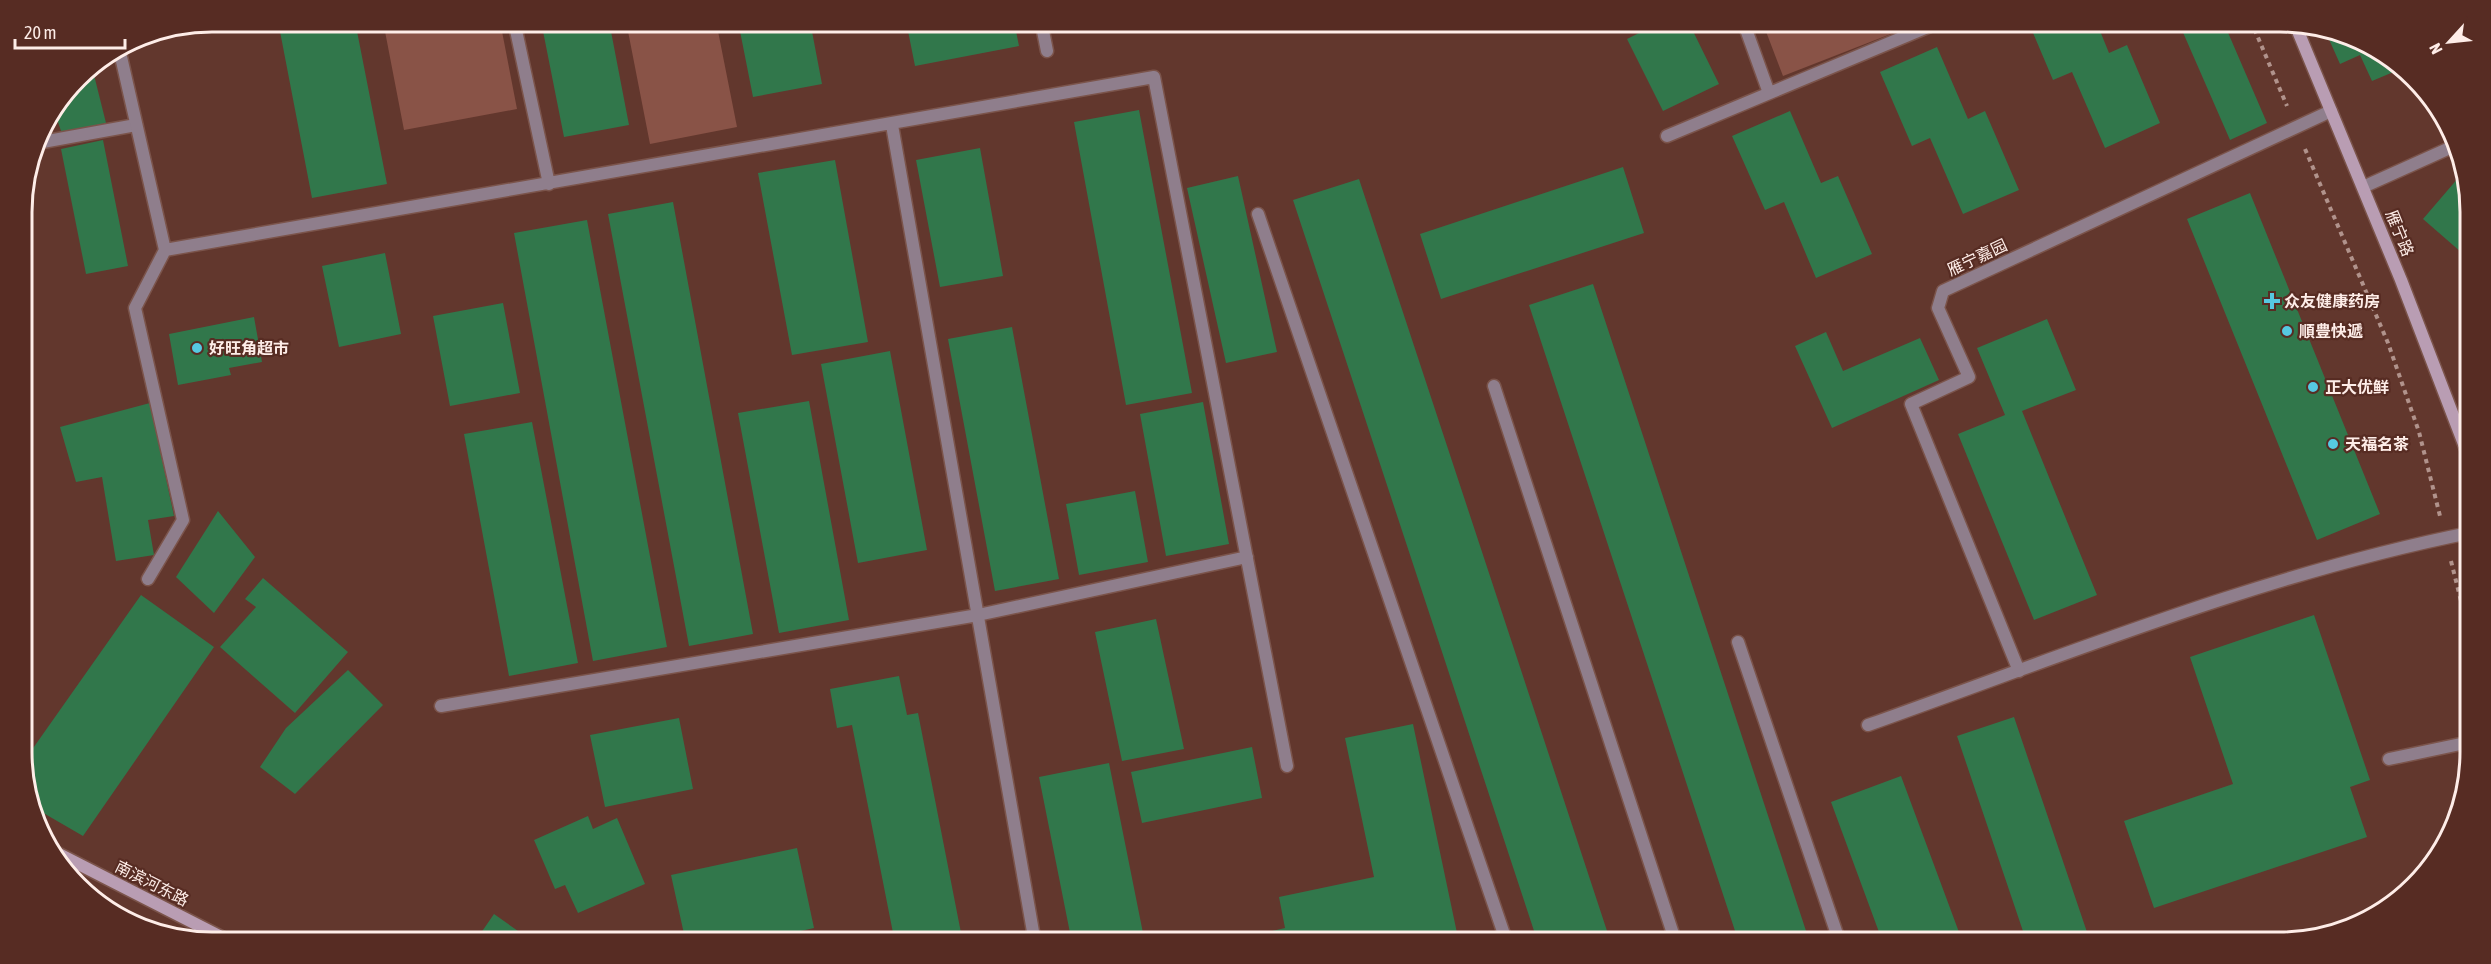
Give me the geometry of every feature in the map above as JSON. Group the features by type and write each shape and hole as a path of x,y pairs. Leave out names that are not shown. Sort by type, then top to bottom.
{"main road":[{"name":"雁宁路","path":"2299,33 2363,188 2460,434"},
{"name":"南滨河东路","path":"66,858 211,932"}],"street":[{"path":"516,31 549,184"},
{"path":"1043,31 1047,51"},
{"path":"1747,31 1770,93"},
{"path":"1666,136 1918,31"},
{"path":"121,57 165,250 135,308 183,520 148,579"},
{"path":"165,250 1154,78 1287,766"},
{"name":"雁宁嘉园","path":"2019,671 1911,404 1969,377 1938,308 1942,291 2331,111"},
{"path":"46,141 136,125"},
{"path":"892,125 1033,932"},
{"path":"2363,188 2448,149"},
{"path":"1258,214 1503,932"},
{"path":"1494,386 1672,932"},
{"path":"1868,725 2149,625 2328,566 2460,535"},
{"path":"441,706 978,615 1247,557"},
{"path":"1738,642 1836,932"},
{"path":"2389,759 2460,744"}],"path":[{"path":"2255,31 2388,343 2419,432 2460,597"}],"shaded area":[{"path":"385,31 502,31 517,109 404,130"},
{"path":"628,31 718,31 737,127 650,144"},
{"path":"1766,31 1898,31 1783,76"}],"building":[{"path":"280,31 357,31 387,184 312,198"},
{"path":"543,31 611,31 629,125 564,137"},
{"path":"740,31 812,31 822,84 753,97"},
{"path":"908,31 1016,31 1019,46 915,66"},
{"path":"1643,31 1693,31 1719,84 1663,111 1627,39"},
{"path":"2032,31 2100,31 2109,53 2127,45 2160,123 2105,148 2072,72 2053,80"},
{"path":"2182,31 2227,31 2267,123 2230,140"},
{"path":"2329,39 2359,50 2393,72 2372,81 2360,55 2340,64"},
{"path":"1937,47 1968,119 1985,111 2019,190 1963,214 1930,138 1912,146 1880,72"},
{"path":"94,75 106,123 62,134 57,120 76,93"},
{"path":"1139,110 1192,393 1126,405 1074,122"},
{"path":"1790,111 1821,183 1838,176 1872,254 1816,278 1784,202 1765,210 1732,136"},
{"path":"103,140 128,266 86,274 61,149"},
{"path":"980,148 1003,276 940,287 916,160"},
{"path":"835,160 868,342 792,355 758,173"},
{"path":"1623,167 1644,233 1441,299 1420,234"},
{"path":"1238,176 1277,352 1226,363 1187,188"},
{"path":"1359,179 1607,932 1534,932 1293,200"},
{"path":"2456,180 2460,212 2460,251 2423,219"},
{"path":"2250,193 2380,514 2317,540 2187,219"},
{"path":"673,202 753,634 689,646 608,214"},
{"path":"587,220 667,647 593,661 514,233"},
{"path":"385,253 401,334 339,347 322,266"},
{"path":"1593,284 1806,932 1735,932 1529,305"},
{"path":"503,303 520,393 450,406 433,316"},
{"path":"254,317 262,362 229,368 231,375 178,385 169,334"},
{"path":"2047,319 2076,390 2022,411 2097,595 2034,620 1958,434 2005,415 1977,348"},
{"path":"1012,327 1059,579 995,591 948,339"},
{"path":"1826,332 1843,371 1920,338 1939,380 1832,428 1795,346"},
{"path":"890,351 927,550 858,563 821,364"},
{"path":"809,401 849,620 779,633 738,413"},
{"path":"1203,402 1229,544 1166,556 1140,414"},
{"path":"150,403 174,516 148,520 154,555 116,561 102,477 76,482 60,427"},
{"path":"532,422 578,663 509,676 464,434"},
{"path":"1135,491 1148,562 1079,575 1066,504"},
{"path":"218,511 255,557 214,613 176,577"},
{"path":"263,578 348,652 295,713 220,647 256,607 245,599"},
{"path":"141,595 214,647 83,836 42,812 33,776 32,750"},
{"path":"2314,615 2370,780 2350,787 2367,837 2154,908 2124,821 2233,784 2190,657"},
{"path":"1156,619 1184,749 1122,761 1095,632"},
{"path":"348,670 383,705 295,794 260,767 286,728"},
{"path":"899,676 907,715 918,713 961,932 893,932 852,725 837,728 830,689"},
{"path":"2014,717 2087,932 2023,932 1957,736"},
{"path":"679,718 693,789 605,807 590,735"},
{"path":"1413,724 1457,932 1268,932 1285,928 1279,897 1374,877 1345,738"},
{"path":"1252,747 1262,798 1142,823 1131,772"},
{"path":"1109,763 1143,932 1070,932 1039,777"},
{"path":"1901,776 1959,932 1879,932 1831,802"},
{"path":"588,816 593,829 617,818 645,884 578,913 565,885 555,889 534,840"},
{"path":"797,848 814,928 796,932 684,932 671,875"},
{"path":"494,914 519,932 482,932"}],"place":[{"name":"众友健康药房","path":"2272,301"},
{"name":"順豊快遞","path":"2287,331"},
{"name":"好旺角超市","path":"197,348"},
{"name":"正大优鲜","path":"2313,387"},
{"name":"天福名茶","path":"2333,444"}]}
